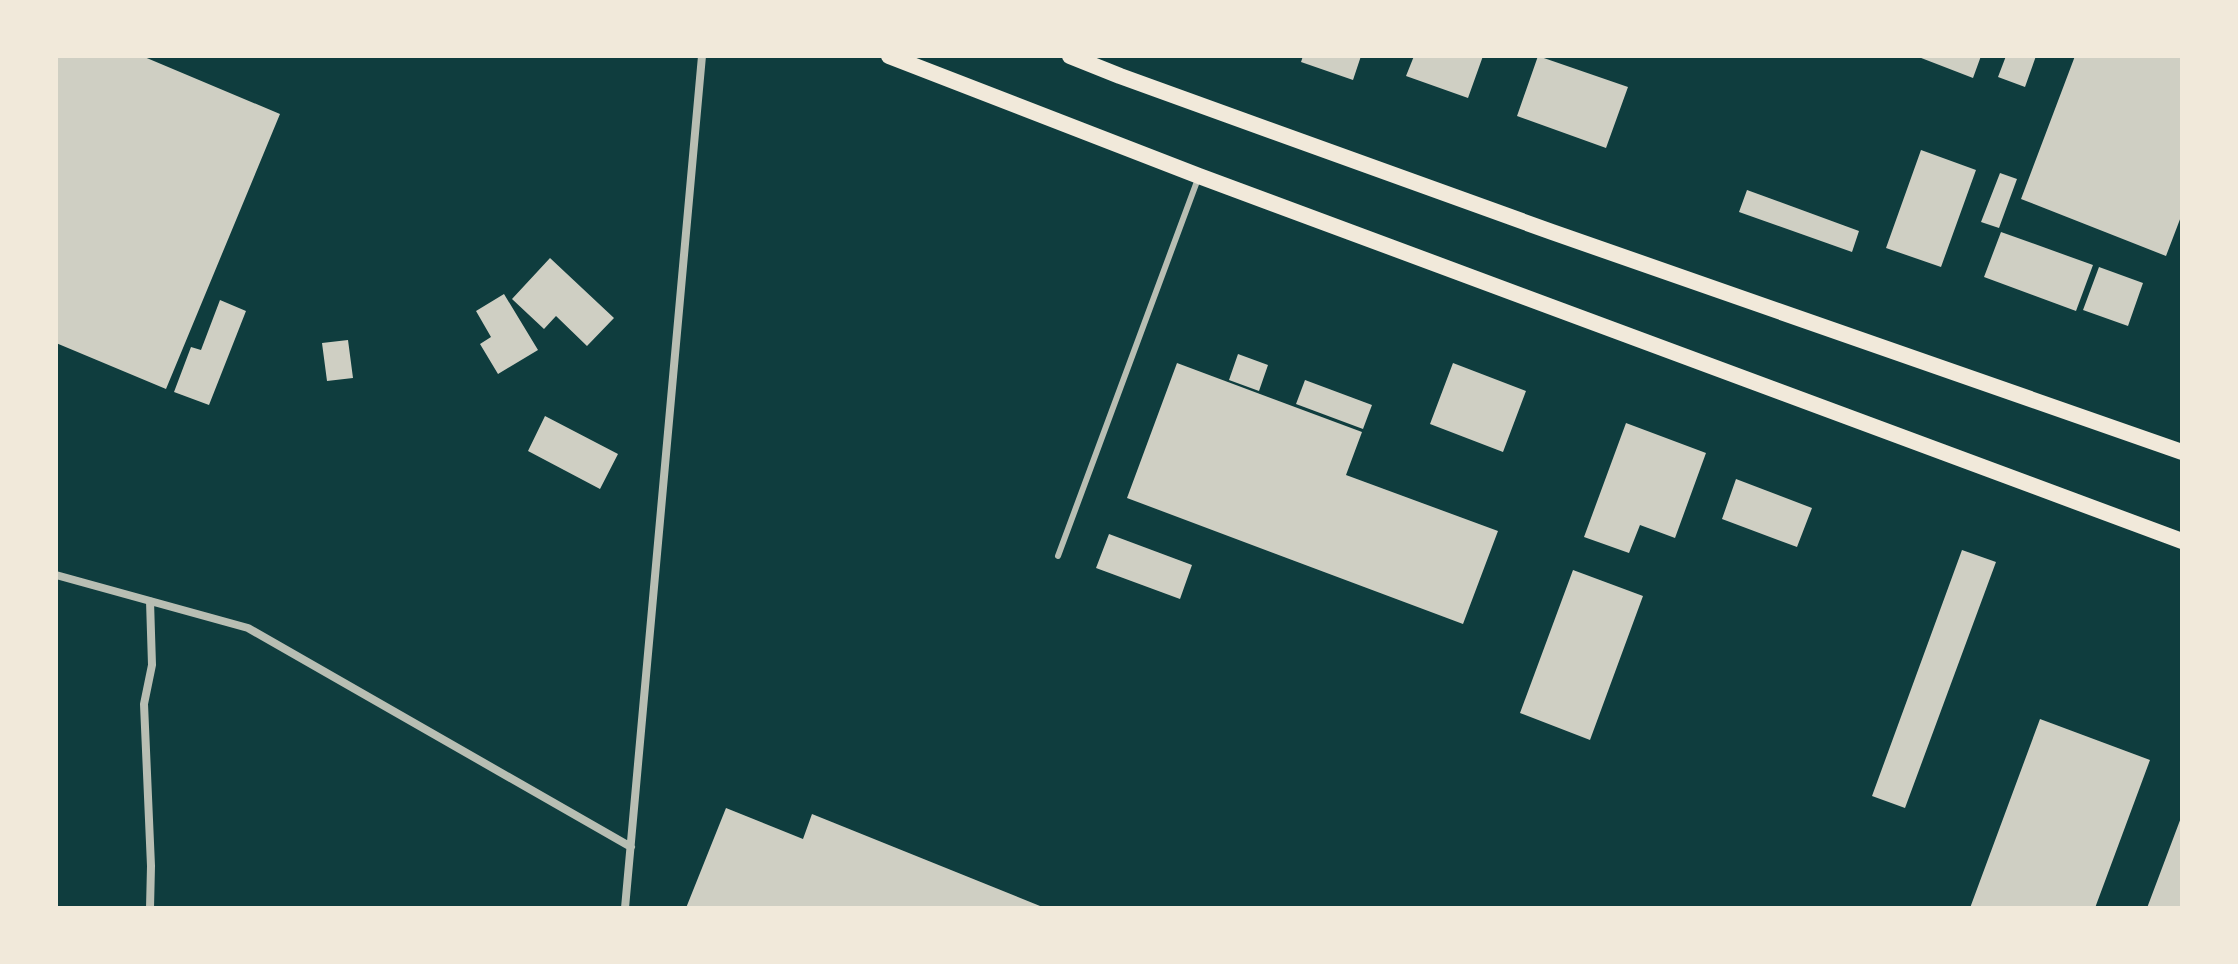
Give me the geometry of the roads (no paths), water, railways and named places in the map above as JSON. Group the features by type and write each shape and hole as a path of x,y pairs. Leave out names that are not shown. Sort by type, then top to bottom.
{"main road":[{"path":"889,56 1199,176 2182,541"},
{"path":"1070,56 1552,232 2182,452"}],"street":[{"path":"625,908 702,56"},
{"path":"56,575 248,628 631,847"},
{"path":"150,601 152,665 144,704 150,908"}],"lane":[{"path":"1058,556 1199,176"}]}
